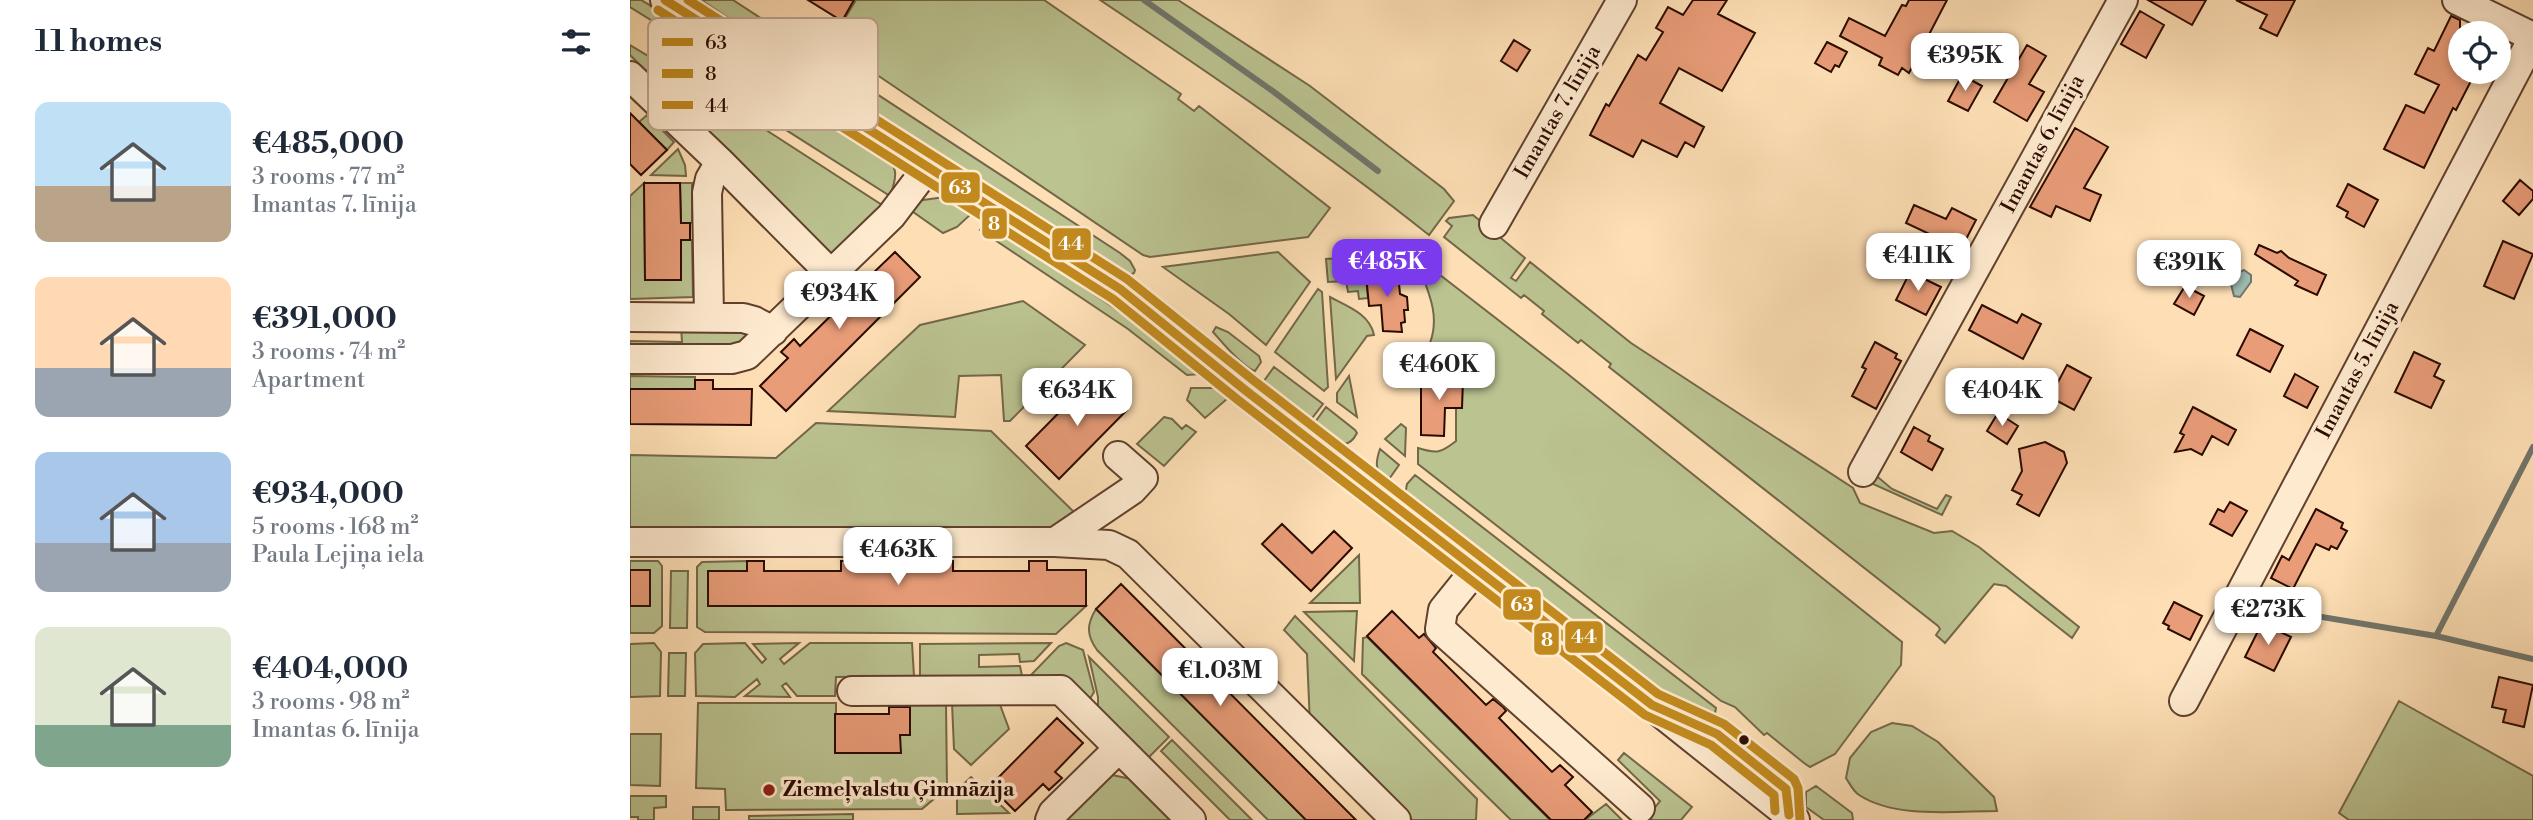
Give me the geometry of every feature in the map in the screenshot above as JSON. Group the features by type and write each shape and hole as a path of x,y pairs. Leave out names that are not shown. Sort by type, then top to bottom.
{"street":[{"path":"665,0 694,18"},
{"name":"Imantas 7. līnija","path":"1493,224 1622,0"},
{"name":"Imantas 6. līnija","path":"1863,472 2123,0"},
{"path":"2457,0 2533,37"},
{"name":"Imantas 5. līnija","path":"2184,701 2533,37"},
{"path":"630,76 648,93"},
{"path":"687,130 831,274"},
{"path":"872,130 1120,289 1245,390 1796,820"},
{"path":"709,317 707,193 710,179 720,162"},
{"path":"630,359 738,359 751,352 891,216 929,166"},
{"path":"630,317 743,318 773,331"},
{"path":"1055,542 1132,490 1143,478 1118,456"},
{"path":"630,542 1055,542 1109,545 1128,554 1396,820"},
{"path":"1476,569 1443,610 1440,629 1640,808"},
{"path":"852,691 1061,690 1191,820"},
{"path":"1050,820 1053,813 1119,748"}],"green space":[{"path":"630,0 641,0 671,18 648,18 630,7"},
{"path":"701,0 733,0 761,18 728,18"},
{"path":"856,0 1044,0 1181,94 1178,99 1194,111 1199,106 1330,208 1308,237 1150,257 1143,255 878,76 878,18 845,18"},
{"path":"1100,0 1178,0 1310,86 1444,189 1454,201 1429,235 1226,85"},
{"path":"630,45 648,56 648,73 630,55"},
{"path":"878,95 1120,253 1130,261 1134,273 1130,275 1074,245 878,116"},
{"path":"647,115 648,130 662,130 674,142 667,150 639,122"},
{"path":"706,130 766,130 882,205 833,255"},
{"path":"786,130 849,130 877,147 894,169 895,180 890,196"},
{"path":"678,149 685,165 686,176 651,175"},
{"path":"644,183 645,280 681,279 681,240 692,240 693,297 630,299 630,196"},
{"path":"680,183 692,183 692,223 681,223"},
{"path":"945,197 971,214 957,227 943,233 909,209 923,200"},
{"path":"1473,215 1525,258 1511,278 1516,281 1530,262 1631,343 1853,488 1860,503 1934,533 1952,531 1979,547 2079,627 2072,638 2006,586 1994,584 1945,643 1936,635 1940,629 1938,626 1609,367 1611,364 1581,340 1578,343 1542,314 1544,311 1524,295 1521,298 1444,237 1452,226 1446,221 1449,218"},
{"path":"986,221 1135,322 1202,374 1187,375 1128,329 980,230"},
{"path":"1278,252 1310,282 1266,345 1229,314 1163,267"},
{"path":"1341,258 1366,278 1368,298 1359,299 1358,291 1348,292 1346,281 1328,282 1326,259"},
{"path":"1422,261 1564,371 1902,642 1901,665 1835,754 1810,767 1804,763 1767,733 1764,735 1735,707 1721,701 1418,464 1418,448 1438,451 1456,441 1456,408 1462,408 1462,386 1468,374 1430,343 1434,314 1419,267"},
{"path":"1318,289 1322,292 1328,387 1324,391 1275,352"},
{"path":"1330,297 1363,316 1374,335 1367,336 1336,379"},
{"path":"1023,301 1085,345 1010,421 1004,421 1001,375 959,376 955,417 828,411 920,325"},
{"path":"723,325 745,333 745,344 630,350 630,341 682,342 681,326"},
{"path":"1216,327 1228,332 1259,356 1261,362 1255,371 1239,360 1213,332"},
{"path":"1274,367 1323,404 1309,422 1261,385"},
{"path":"630,376 695,377 695,389 630,389"},
{"path":"1349,376 1357,417 1337,402 1337,393"},
{"path":"1191,388 1216,388 1228,398 1205,418 1187,400"},
{"path":"1326,407 1355,430 1357,433 1352,440 1342,444 1336,442 1313,425"},
{"path":"1164,417 1172,419 1182,429 1186,425 1196,432 1164,466 1137,444"},
{"path":"816,423 991,431 1076,514 1053,533 630,534 630,455 776,458"},
{"path":"1401,424 1406,428 1405,456 1385,439"},
{"path":"1380,449 1399,465 1387,482 1377,467"},
{"path":"1873,473 1892,489 1937,509 1946,495 1951,497 1942,515 1873,484 1868,476"},
{"path":"1415,475 1716,708 1714,719 1686,713 1405,495 1407,484"},
{"path":"1359,555 1360,603 1310,603"},
{"path":"630,561 658,561 662,566 662,626 654,633 630,633 630,606 650,606 650,571 630,570"},
{"path":"747,561 747,571 708,571 708,606 1086,606 1056,634 705,632 697,627 697,567 702,562"},
{"path":"671,571 688,571 687,628 670,628"},
{"path":"1096,609 1306,820 1268,820 1097,650 1089,630"},
{"path":"1357,611 1354,661 1304,612"},
{"path":"1295,616 1477,799 1476,820 1412,820 1310,725 1307,654 1284,630"},
{"path":"1367,637 1550,820 1511,820 1362,674 1363,638"},
{"path":"654,643 661,652 660,696 630,697 630,644"},
{"path":"745,643 762,663 766,659 753,644 799,643 780,659 784,664 810,643 912,643 914,676 836,677 835,696 797,696 786,683 782,686 790,697 745,696 760,684 757,679 735,697 696,696 695,653 703,644"},
{"path":"1051,643 1034,661 1020,662 1019,654 979,655 979,667 1020,666 1022,676 920,676 920,644"},
{"path":"1066,643 1083,650 1094,692 1088,702 1063,680 1030,676 1059,646"},
{"path":"669,653 686,653 685,696 668,696"},
{"path":"1089,657 1169,737 1148,758 1098,707"},
{"path":"2399,701 2533,776 2533,820 2349,820 2339,813"},
{"name":"Ziemeļvalstu Ģimnāzija","path":"910,702 946,702 947,788 922,809 726,810 725,789 696,788 698,703 836,703 836,753 900,753 900,735 910,734"},
{"path":"999,702 1009,729 971,765 954,749 952,703"},
{"path":"1892,723 1912,726 1938,742 1994,797 1997,811 1908,811 1874,803 1857,793 1846,778 1850,758 1871,732"},
{"path":"630,734 661,734 660,786 630,785"},
{"path":"1172,740 1252,820 1230,820 1161,751"},
{"path":"1624,753 1692,807 1681,820 1645,820 1660,801 1618,760"},
{"path":"1112,775 1131,779 1174,820 1064,820"},
{"path":"971,777 1009,813 957,814 957,790"},
{"path":"1816,786 1852,813 1853,820 1824,820 1806,807 1806,792"},
{"path":"630,796 666,796 666,807 654,808 654,820 638,820 638,817 630,817"},
{"path":"1606,804 1622,820 1585,820"},
{"path":"693,807 719,807 719,820 693,820"},
{"path":"853,814 853,820 749,820 749,816"}],"shaded area":[{"path":"2244,270 2251,275 2251,282 2240,297 2234,296 2231,284 2236,274"}],"building":[{"path":"808,0 854,0 844,18 837,18"},
{"path":"1693,0 1727,0 1718,14 1755,33 1722,91 1679,68 1660,103 1704,127 1694,147 1685,142 1677,157 1642,140 1633,157 1590,135 1606,104 1609,106 1638,55 1646,60 1663,32 1656,28 1668,7 1683,15"},
{"path":"1909,0 1947,0 1909,73 1902,68 1898,75 1879,65 1882,58 1840,36 1849,18 1885,36 1902,5 1906,6"},
{"path":"2148,0 2206,0 2192,25"},
{"path":"2236,0 2295,0 2277,36 2260,28 2267,15"},
{"path":"2140,11 2164,25 2146,58 2121,44"},
{"path":"2451,16 2460,20 2460,21 2449,21"},
{"path":"2448,22 2448,84 2469,84 2456,110 2453,108 2424,168 2384,149 2406,105 2424,113 2439,85 2415,74 2428,48 2434,51"},
{"path":"1514,40 1530,50 1517,71 1501,61"},
{"path":"1827,42 1847,52 1839,67 1835,65 1831,72 1815,63"},
{"path":"2027,45 2046,56 2029,84 2044,92 2027,121 1994,102"},
{"path":"1962,75 1982,86 1968,111 1948,101"},
{"path":"630,113 667,150 641,175 630,164"},
{"path":"2075,128 2108,147 2084,188 2101,195 2090,221 2056,206 2051,217 2030,207"},
{"path":"2520,180 2533,191 2533,199 2519,215 2503,201"},
{"path":"644,183 680,183 681,223 690,223 690,240 681,240 681,280 645,280"},
{"path":"2348,184 2378,200 2364,227 2346,217 2348,212 2337,206"},
{"path":"1914,205 1946,219 1952,208 1976,220 1961,249 1906,223"},
{"path":"2503,241 2533,254 2514,299 2484,286"},
{"path":"2259,245 2277,253 2281,251 2289,258 2326,275 2317,295 2295,285 2298,281 2255,254"},
{"path":"895,252 920,277 786,411 760,386 788,358 781,352 794,339 800,346 855,292 848,285 860,273 867,279"},
{"path":"1365,264 1378,275 1398,273 1400,294 1407,297 1408,310 1404,310 1402,332 1383,331 1381,305 1369,306"},
{"path":"1910,272 1941,287 1926,315 1896,300"},
{"path":"2185,286 2204,296 2194,315 2174,304"},
{"path":"1982,305 2017,323 2022,314 2041,324 2023,359 1969,330"},
{"path":"2250,329 2283,346 2270,372 2237,355"},
{"path":"1875,342 1897,354 1895,358 1901,361 1876,409 1852,396 1866,369 1862,367"},
{"path":"2414,352 2440,364 2434,376 2444,381 2431,408 2395,392"},
{"path":"2067,365 2091,378 2074,410 2050,397"},
{"path":"1439,368 1463,380 1462,408 1445,408 1444,436 1421,435 1421,385 1428,385"},
{"path":"2295,374 2318,387 2307,408 2284,396"},
{"path":"1094,377 1127,410 1059,479 1026,446"},
{"path":"695,380 713,380 713,389 752,389 751,425 630,424 630,389 695,389"},
{"path":"2193,407 2236,430 2228,445 2212,436 2202,455 2191,449 2175,452 2184,435 2180,433"},
{"path":"1998,413 2018,426 2007,444 1987,431"},
{"path":"1914,427 1930,436 1928,441 1943,449 1932,470 1901,452"},
{"path":"2045,442 2064,452 2067,463 2039,516 2017,504 2022,495 2012,490 2022,471 2019,449"},
{"path":"2230,502 2247,511 2232,536 2210,524 2218,509 2224,512"},
{"path":"2316,509 2343,523 2341,528 2347,531 2337,549 2331,546 2329,550 2316,544 2293,589 2271,578 2282,556 2289,560"},
{"path":"1282,524 1312,553 1334,531 1352,548 1311,591 1262,544"},
{"path":"747,561 764,561 764,571 841,571 841,561 859,561 859,570 936,570 935,561 953,561 953,571 1029,571 1029,561 1047,561 1047,570 1086,570 1086,606 708,606 708,571 747,571"},
{"path":"630,570 650,570 650,606 630,606"},
{"path":"1121,584 1356,820 1306,820 1096,609"},
{"path":"2174,602 2202,616 2190,640 2168,629 2169,626 2163,623"},
{"path":"1392,611 1419,638 1424,634 1436,648 1433,652 1486,705 1493,699 1503,707 1506,711 1499,718 1552,772 1560,765 1573,777 1565,785 1592,812 1584,820 1551,820 1367,636"},
{"path":"2262,623 2291,637 2274,671 2245,657"},
{"path":"2499,677 2533,685 2524,727 2503,722 2506,710 2492,707"},
{"path":"889,707 910,707 910,735 900,735 901,753 835,753 835,714 889,714"},
{"path":"1057,718 1083,743 1055,772 1062,778 1049,790 1043,784 1015,811 990,786"}],"waterway":[{"path":"1144,0 1274,92 1378,171"},
{"path":"2436,636 2533,447"},
{"path":"2256,606 2436,636 2533,659"}],"transit line":[{"name":"63","path":"665,0 693,18"},
{"name":"44","path":"688,0 716,18"},
{"name":"8","path":"658,10 671,18"},
{"name":"44","path":"878,121 1127,279 1658,694 1724,724 1794,779 1798,788 1800,820"},
{"name":"8","path":"847,130 1113,299 1238,400 1645,715 1711,745 1774,795 1775,811"},
{"name":"63","path":"870,130 1120,289 1245,390 1652,705 1717,734 1786,789 1789,815"}],"place":[{"name":"Ziemeļvalstu Ģimnāzija","path":"769,790"}]}
